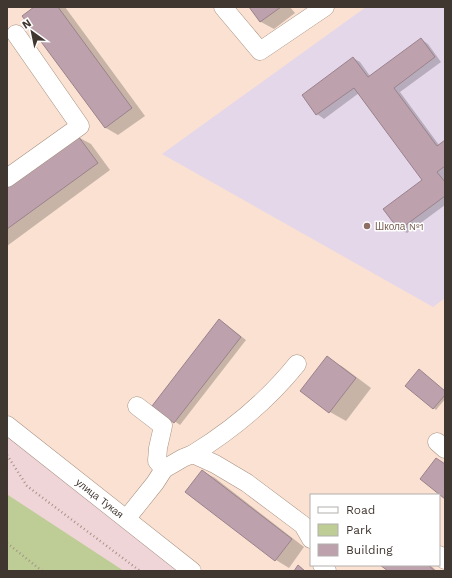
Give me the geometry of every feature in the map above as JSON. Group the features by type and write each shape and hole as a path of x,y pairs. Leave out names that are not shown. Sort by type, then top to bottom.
{"street":[{"path":"222,7 260,51 325,7"},
{"path":"7,178 80,126 16,34"},
{"path":"127,518 155,483 164,469 216,440 280,384 297,364"},
{"path":"138,406 163,426 158,448 157,461 164,469"},
{"name":"улица Тукая","path":"7,425 127,518 192,571"},
{"path":"193,454 215,464 246,483 303,525 310,537"}],"path":[{"path":"7,455 27,486 140,571"},
{"path":"7,543 42,571"}],"shaded area":[{"name":"Школа №1","path":"366,7 445,7 445,298 433,307 162,154"},
{"path":"7,431 183,571 7,571"}],"green space":[{"path":"8,495 124,571 7,571"}],"building":[{"path":"34,7 58,7 132,108 105,128 22,16"},
{"path":"249,7 281,7 260,22"},
{"path":"421,38 435,57 394,88 437,146 445,140 445,166 437,172 445,182 445,196 399,230 383,209 422,180 354,88 316,115 302,95 353,57 368,77"},
{"path":"78,136 98,163 7,229 7,188"},
{"path":"219,319 241,337 174,423 152,406"},
{"path":"327,356 356,378 329,413 300,391"},
{"path":"419,369 445,391 445,395 433,409 405,386"},
{"path":"436,458 445,464 445,499 440,494 420,479"},
{"path":"202,470 292,539 275,561 185,492"},
{"path":"298,565 305,571 294,571"},
{"path":"381,566 429,566 435,571 388,571"}],"place":[{"name":"Школа №1","path":"367,226"}]}
